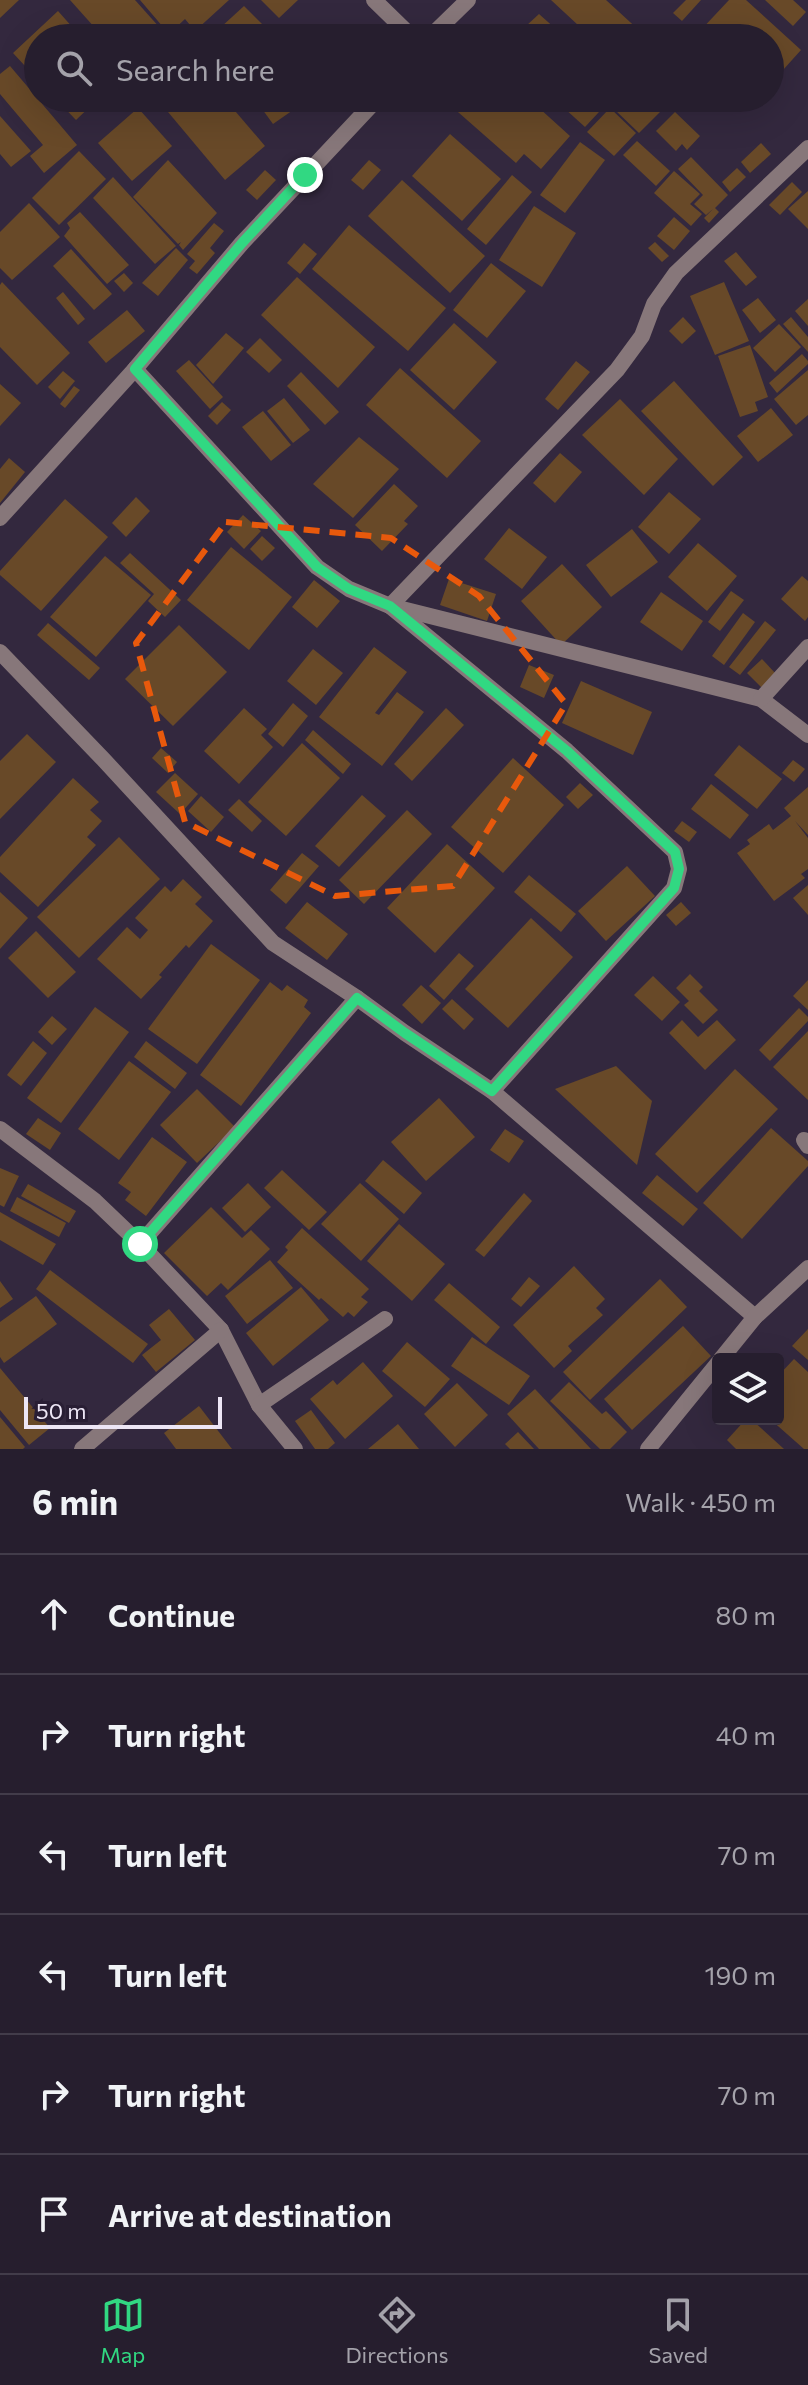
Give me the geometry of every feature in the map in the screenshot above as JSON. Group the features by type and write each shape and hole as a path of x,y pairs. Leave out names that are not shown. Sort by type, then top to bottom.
{"street":[{"path":"374,0 399,24"},
{"path":"443,24 468,0"},
{"path":"0,518 135,369 242,243 365,112"},
{"path":"390,606 617,370 642,336 654,304 676,273 808,148"},
{"path":"135,369 317,567 349,589 390,606 761,699 808,735"},
{"path":"390,606 567,751 675,852 679,869 674,888 492,1091"},
{"path":"761,699 808,647"},
{"path":"0,652 273,943 492,1091 755,1317"},
{"path":"140,1244 357,998"},
{"path":"0,1129 95,1201 221,1330 259,1405 295,1449"},
{"path":"726,1353 755,1317 808,1268"},
{"path":"259,1405 385,1319"},
{"path":"82,1449 221,1330"},
{"path":"648,1449 712,1371"}],"highlighted area":[{"path":"226,522 391,538 479,596 566,704 453,886 335,896 185,822 136,643"}],"building":[{"path":"0,0 19,0 0,18"},
{"path":"70,0 135,0 156,24 91,24"},
{"path":"140,0 229,0 203,24 189,24 185,19 180,24 160,24"},
{"path":"261,0 298,0 279,18"},
{"path":"551,0 606,0 632,24 577,24"},
{"path":"686,0 701,0 682,21 673,13"},
{"path":"729,0 746,0 772,24 706,24"},
{"path":"765,0 793,0 806,12 793,26"},
{"path":"244,6 262,24 224,24"},
{"path":"58,11 70,24 44,24"},
{"path":"539,14 550,24 528,24"},
{"path":"784,35 801,50 784,69"},
{"path":"24,43 24,65 13,53"},
{"path":"10,66 24,83 24,112 49,112 77,145 44,173 30,156 43,145 0,94 0,74"},
{"path":"68,112 84,112 76,120"},
{"path":"133,112 142,112 172,146 132,181 98,143"},
{"path":"168,112 236,112 265,146 225,180"},
{"path":"264,112 290,112 273,124"},
{"path":"458,112 543,112 570,136 541,169 524,154 516,163"},
{"path":"568,112 599,112 585,127"},
{"path":"606,112 614,112 636,133 614,156 587,132"},
{"path":"617,112 660,112 639,133"},
{"path":"675,112 700,136 687,150 682,144 676,151 656,131"},
{"path":"0,116 31,151 11,167 0,154"},
{"path":"450,134 501,179 462,221 412,176"},
{"path":"637,141 670,171 656,186 623,155"},
{"path":"580,142 605,160 565,213 540,195"},
{"path":"761,143 771,154 750,173 741,162"},
{"path":"79,151 106,179 59,225 32,198"},
{"path":"691,157 728,195 715,208 719,212 709,223 704,218 713,209 706,215 694,204 703,195 678,169"},
{"path":"168,160 217,213 183,250 179,245 181,242 178,244 133,197"},
{"path":"369,160 381,170 363,190 351,180"},
{"path":"737,168 746,177 730,192 722,182"},
{"path":"265,170 276,180 257,200 246,190"},
{"path":"674,171 700,194 690,204 702,214 691,226 654,193"},
{"path":"512,175 532,192 486,245 467,229"},
{"path":"113,177 176,246 155,264 93,198"},
{"path":"402,180 485,256 450,293 368,216"},
{"path":"792,182 802,192 780,215 769,205"},
{"path":"808,191 808,229 788,209"},
{"path":"29,203 60,237 12,280 0,268 0,232"},
{"path":"534,206 576,233 542,287 499,260"},
{"path":"80,212 129,265 107,284 64,236 70,228 67,223"},
{"path":"674,217 690,231 674,250 657,236"},
{"path":"214,223 224,231 210,248 215,253 197,274 189,268 195,261 187,254"},
{"path":"349,225 446,308 408,351 312,269"},
{"path":"655,242 669,256 662,262 648,248"},
{"path":"304,243 317,254 300,274 287,263"},
{"path":"176,248 188,260 158,296 142,283"},
{"path":"71,249 112,294 94,310 53,266"},
{"path":"736,252 757,277 746,286 724,261"},
{"path":"491,263 526,291 487,338 453,310"},
{"path":"124,273 133,283 124,292 114,281"},
{"path":"297,277 375,347 338,388 261,315"},
{"path":"2,282 70,353 37,385 0,347"},
{"path":"724,282 749,341 715,355 690,296"},
{"path":"63,292 85,319 78,325 56,298"},
{"path":"758,298 776,320 760,333 742,310"},
{"path":"808,299 808,326 795,311"},
{"path":"127,310 145,331 106,363 88,342"},
{"path":"683,317 696,331 682,344 669,331"},
{"path":"791,317 808,337 808,352 783,324"},
{"path":"454,323 497,362 454,410 410,370"},
{"path":"779,324 801,347 775,372 753,348"},
{"path":"226,333 244,348 213,384 196,365"},
{"path":"260,338 282,360 269,373 246,352"},
{"path":"750,345 768,397 755,402 758,411 740,417 718,356"},
{"path":"802,354 808,364 777,393 769,383"},
{"path":"189,360 223,397 210,409 176,371"},
{"path":"576,361 590,372 558,410 545,399"},
{"path":"400,368 481,441 447,478 366,405"},
{"path":"808,370 808,415 796,425 774,399"},
{"path":"63,371 75,381 60,399 48,387"},
{"path":"301,372 339,412 325,425 287,386"},
{"path":"674,381 743,457 713,486 641,411"},
{"path":"0,384 21,403 0,426"},
{"path":"74,386 80,390 65,408 60,404"},
{"path":"284,398 310,430 293,443 267,411"},
{"path":"620,399 678,459 644,495 582,435"},
{"path":"222,402 231,410 217,425 208,416"},
{"path":"771,408 793,435 758,462 737,436"},
{"path":"263,411 291,445 271,461 242,427"},
{"path":"359,437 399,469 353,518 313,484"},
{"path":"560,453 582,472 555,503 533,483"},
{"path":"9,458 25,472 0,503 0,469"},
{"path":"394,484 418,506 404,521 408,524 382,551 355,525"},
{"path":"669,492 701,519 669,554 638,527"},
{"path":"136,497 150,511 126,537 112,523"},
{"path":"65,499 108,537 41,611 0,575 0,571"},
{"path":"243,515 261,531 244,549 227,532"},
{"path":"509,528 547,557 522,589 484,559"},
{"path":"632,529 658,562 611,597 586,565"},
{"path":"262,536 275,548 262,561 250,549"},
{"path":"698,543 737,576 707,611 668,577"},
{"path":"231,547 292,597 249,650 187,600"},
{"path":"130,553 181,600 165,617 148,601 154,594 120,563"},
{"path":"105,556 151,595 96,657 50,617"},
{"path":"562,564 602,607 561,645 521,601"},
{"path":"802,576 808,581 808,617 805,621 781,599"},
{"path":"449,579 496,594 487,621 440,605"},
{"path":"314,580 340,601 317,628 292,607"},
{"path":"731,591 744,600 720,631 708,622"},
{"path":"661,592 703,621 682,651 640,622"},
{"path":"743,613 755,622 724,665 712,656"},
{"path":"765,621 776,630 740,675 729,667"},
{"path":"48,623 100,668 89,680 37,635"},
{"path":"179,625 227,672 173,726 125,679"},
{"path":"374,647 407,672 375,713 379,715 397,692 424,712 382,766 319,717"},
{"path":"313,649 343,673 316,705 287,681"},
{"path":"762,659 776,674 762,688 747,673"},
{"path":"529,665 554,675 544,698 520,687"},
{"path":"581,681 652,712 633,755 562,723"},
{"path":"293,703 308,716 283,747 268,734"},
{"path":"244,708 267,729 261,735 273,747 239,784 204,751"},
{"path":"446,708 464,725 412,781 394,764"},
{"path":"313,730 351,764 343,774 305,740"},
{"path":"27,734 56,762 0,819 0,761"},
{"path":"302,743 340,778 286,836 248,802"},
{"path":"739,745 782,779 757,809 714,775"},
{"path":"161,748 177,762 168,773 152,758"},
{"path":"513,758 564,805 503,873 451,827"},
{"path":"793,760 805,769 794,782 782,773"},
{"path":"175,773 198,794 180,814 156,792"},
{"path":"73,778 99,802 90,810 102,821 87,837 96,845 38,907 0,872 0,857"},
{"path":"580,783 593,795 578,809 566,797"},
{"path":"711,784 749,815 730,839 691,809"},
{"path":"808,787 808,835 795,821 808,838 808,869 801,874 805,878 774,901 737,853 750,844 747,840 769,824 773,830 791,816 784,808"},
{"path":"362,795 386,816 339,867 315,846"},
{"path":"201,796 224,817 211,832 188,811"},
{"path":"239,799 262,821 252,832 228,810"},
{"path":"407,810 432,834 364,904 339,880"},
{"path":"682,821 697,832 689,842 674,831"},
{"path":"119,837 160,879 79,958 37,917"},
{"path":"447,844 495,888 435,953 387,908"},
{"path":"302,853 319,866 286,904 270,890"},
{"path":"627,866 655,896 606,941 578,911"},
{"path":"529,875 576,914 561,932 514,892"},
{"path":"183,879 202,897 195,904 213,921 189,948 186,945 141,999 97,959 127,927 140,939 148,930 135,918 165,886 171,892"},
{"path":"808,885 808,915 793,898"},
{"path":"0,892 28,918 0,949"},
{"path":"307,902 348,934 327,960 285,928"},
{"path":"681,902 691,913 676,926 666,915"},
{"path":"531,918 573,957 508,1028 465,989"},
{"path":"36,931 76,972 48,998 8,958"},
{"path":"211,944 260,980 197,1064 148,1029"},
{"path":"459,953 474,966 444,1000 429,986"},
{"path":"690,974 703,987 699,991 718,1010 703,1024 684,1005 689,1001 676,988"},
{"path":"653,976 680,1002 662,1021 634,995"},
{"path":"808,980 808,1010 793,996"},
{"path":"270,982 282,991 287,985 308,1000 304,1007 311,1013 241,1106 200,1075"},
{"path":"421,985 441,1003 422,1024 402,1005"},
{"path":"452,999 474,1019 464,1030 442,1009"},
{"path":"95,1007 129,1032 61,1123 27,1098"},
{"path":"799,1008 808,1021 770,1061 759,1050"},
{"path":"52,1016 67,1029 52,1045 38,1032"},
{"path":"682,1020 698,1037 717,1020 736,1040 705,1070 669,1033"},
{"path":"808,1031 808,1100 773,1067"},
{"path":"33,1041 47,1053 21,1086 7,1075"},
{"path":"146,1041 187,1073 175,1089 134,1057"},
{"path":"129,1061 171,1092 119,1160 78,1129"},
{"path":"616,1066 652,1101 637,1165 555,1089"},
{"path":"735,1069 778,1109 697,1193 655,1154"},
{"path":"197,1089 235,1127 197,1163 160,1125"},
{"path":"439,1098 475,1137 426,1181 391,1142"},
{"path":"38,1118 61,1133 50,1150 26,1134"},
{"path":"771,1128 808,1161 808,1166 742,1239 703,1203"},
{"path":"505,1129 524,1141 509,1163 490,1150"},
{"path":"152,1137 187,1162 146,1216 125,1200 131,1192 118,1183"},
{"path":"383,1160 422,1193 404,1214 365,1181"},
{"path":"0,1168 19,1176 4,1207 0,1205"},
{"path":"282,1170 327,1212 309,1230 264,1188"},
{"path":"657,1175 698,1209 683,1226 642,1193"},
{"path":"248,1183 271,1207 245,1232 222,1208"},
{"path":"360,1183 399,1219 361,1261 321,1224"},
{"path":"28,1184 76,1211 69,1223 21,1196"},
{"path":"524,1193 532,1201 484,1257 475,1250"},
{"path":"17,1197 66,1223 59,1237 10,1211"},
{"path":"211,1207 242,1238 251,1230 270,1249 228,1290 221,1283 207,1296 164,1253"},
{"path":"0,1212 56,1244 43,1265 0,1240"},
{"path":"399,1224 445,1264 412,1301 367,1261"},
{"path":"302,1228 369,1289 361,1297 368,1302 354,1317 348,1312 343,1317 321,1298 319,1300 277,1262 288,1250 285,1247"},
{"path":"270,1260 293,1288 247,1324 225,1296"},
{"path":"574,1266 605,1299 596,1308 603,1315 568,1346 572,1351 554,1368 513,1325"},
{"path":"50,1270 148,1344 133,1363 36,1289"},
{"path":"529,1277 540,1286 521,1307 511,1299"},
{"path":"660,1279 687,1307 590,1400 563,1372"},
{"path":"0,1281 13,1299 0,1308"},
{"path":"449,1283 500,1327 486,1344 434,1300"},
{"path":"301,1287 329,1320 273,1366 246,1333"},
{"path":"36,1296 57,1324 4,1363 0,1357 0,1322"},
{"path":"169,1309 195,1340 156,1372 142,1355 161,1340 149,1325"},
{"path":"683,1326 711,1356 632,1430 604,1399"},
{"path":"808,1329 808,1360 792,1346"},
{"path":"472,1337 530,1376 509,1405 451,1366"},
{"path":"407,1342 450,1379 425,1407 382,1371"},
{"path":"794,1359 808,1372 808,1449 804,1449 777,1425 784,1425 784,1370"},
{"path":"363,1362 393,1396 345,1439 310,1399 333,1380 337,1385"},
{"path":"0,1368 50,1428 29,1445 0,1410"},
{"path":"569,1382 602,1414 606,1411 627,1432 610,1449 600,1449 550,1401"},
{"path":"457,1383 488,1415 455,1447 424,1414"},
{"path":"535,1389 591,1449 539,1449 507,1414"},
{"path":"199,1406 232,1449 176,1449 164,1433"},
{"path":"311,1410 335,1443 328,1449 315,1449 295,1421"},
{"path":"0,1417 25,1447 23,1449 0,1449"},
{"path":"398,1424 419,1449 368,1449"},
{"path":"741,1425 758,1425 784,1449 736,1449 727,1440"},
{"path":"518,1432 534,1449 510,1449 505,1444"}],"route":[{"path":"140,1244 357,998 492,1091 674,888 679,869 675,852 567,751 390,606 349,589 317,567 135,369 242,243 305,175"}]}
